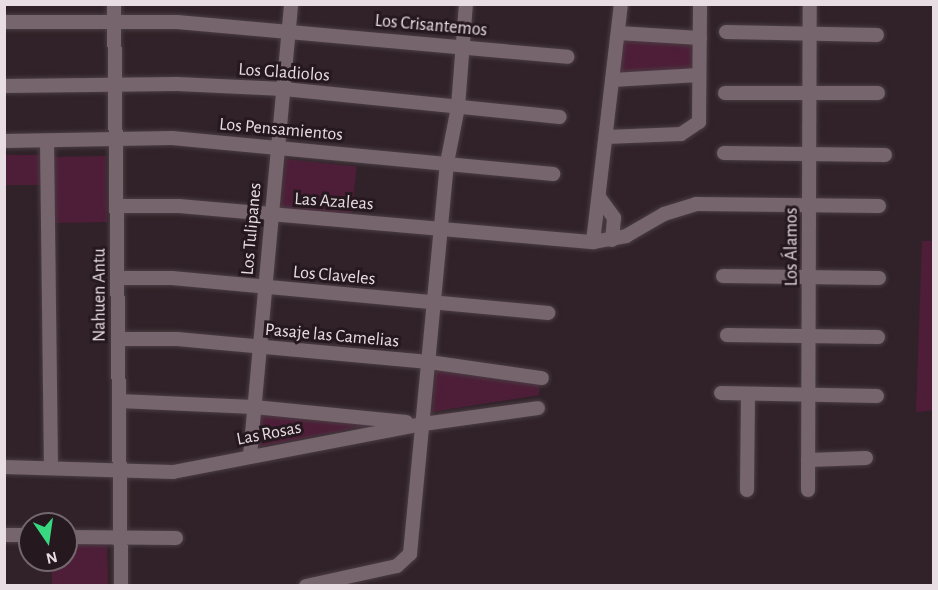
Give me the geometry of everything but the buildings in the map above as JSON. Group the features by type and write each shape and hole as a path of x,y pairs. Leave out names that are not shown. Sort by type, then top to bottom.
{"street":[{"name":"Nahuen Antu","path":"114,4 121,585"},
{"name":"Los Tulipanes","path":"250,456 291,4"},
{"path":"306,585 397,566 406,560 414,539 447,164 458,107 465,47 466,4"},
{"path":"593,242 621,4"},
{"path":"606,136 681,134 692,130 699,122 700,4"},
{"name":"Los Álamos","path":"808,490 810,4"},
{"name":"Los Crisantemos","path":"4,22 177,22 567,57"},
{"path":"726,32 877,35"},
{"path":"618,33 700,38"},
{"path":"612,80 699,75"},
{"name":"Los Gladiolos","path":"4,86 115,85 284,89 560,117"},
{"path":"725,93 878,93"},
{"name":"Los Pensamientos","path":"4,141 172,138 553,174"},
{"path":"47,141 51,468"},
{"path":"724,153 885,155"},
{"path":"600,197 614,218 612,240"},
{"name":"Las Azaleas","path":"117,206 179,206 272,216 593,242 612,240 682,206 879,206"},
{"path":"723,276 879,278"},
{"name":"Los Claveles","path":"117,278 172,278 548,313"},
{"path":"727,335 878,337"},
{"name":"Pasaje las Camelias","path":"118,339 177,339 429,362 542,378"},
{"path":"721,393 877,396"},
{"path":"747,490 748,394"},
{"path":"119,401 254,406 423,424"},
{"name":"Las Rosas","path":"4,467 173,472 423,424 538,408"},
{"path":"808,460 866,458"},
{"path":"78,537 176,538"}],"shaded area":[{"path":"621,37 696,42 695,72 617,76"},
{"path":"5,155 44,155 44,185 5,185"},
{"path":"106,156 107,222 53,223 52,157"},
{"path":"286,159 357,166 351,217 281,210"},
{"path":"922,241 933,241 934,410 916,412"},
{"path":"436,368 540,381 539,395 432,412"},
{"path":"259,411 379,423 256,448"},
{"path":"78,540 107,541 108,584 52,586 52,572 78,572"}]}
